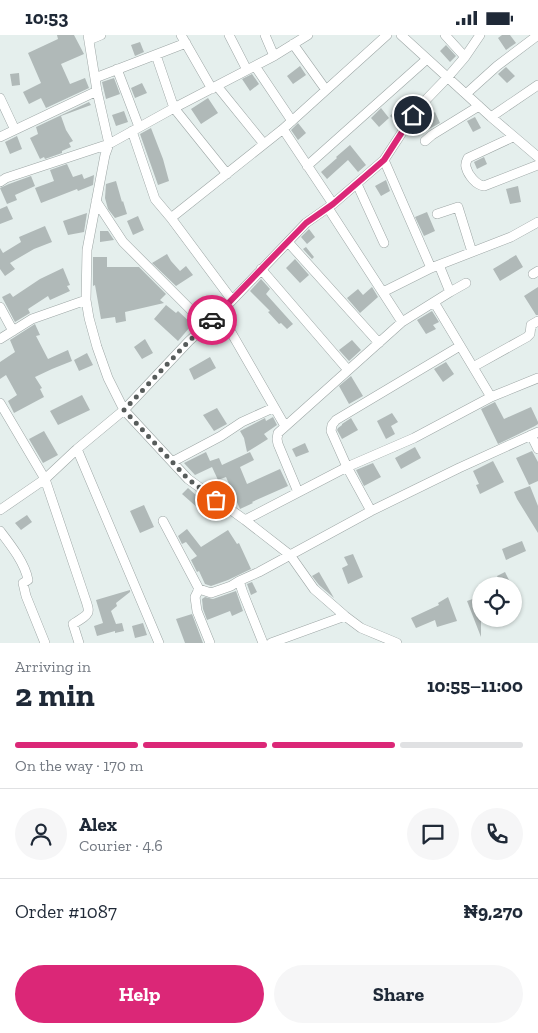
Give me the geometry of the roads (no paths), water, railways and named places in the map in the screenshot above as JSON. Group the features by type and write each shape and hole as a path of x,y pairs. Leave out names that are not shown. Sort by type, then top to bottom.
{"street":[{"path":"102,35 88,37 97,91 109,143 105,155 87,250 86,300 97,347 108,379 124,410 188,479 290,555 314,589 345,616 361,628 397,643"},
{"path":"229,35 251,68 292,121"},
{"path":"265,35 274,56"},
{"path":"0,182 6,178 109,143 274,56 308,35"},
{"path":"171,218 283,129 386,35"},
{"path":"401,35 513,137 537,154"},
{"path":"445,35 465,57"},
{"path":"0,510 45,479 77,449 124,410 189,341 220,313 306,223 331,206 384,160 418,108 448,78 480,35"},
{"path":"466,95 497,65 538,35"},
{"path":"95,78 156,55 183,39 214,88 264,145"},
{"path":"293,44 326,90"},
{"path":"156,55 174,108 227,174"},
{"path":"308,166 427,59"},
{"path":"117,69 155,199 232,300"},
{"path":"491,117 538,85"},
{"path":"0,137 97,91"},
{"path":"0,98 15,130"},
{"path":"425,141 479,106"},
{"path":"283,129 308,166 402,322"},
{"path":"513,137 468,158 466,166 475,183 484,186 538,165"},
{"path":"384,160 435,266 450,292"},
{"path":"357,184 384,243"},
{"path":"96,201 123,242 206,325"},
{"path":"437,214 458,207 472,252"},
{"path":"383,292 435,266 511,237 538,222"},
{"path":"288,242 379,343"},
{"path":"261,269 348,370"},
{"path":"298,492 277,439 278,433 402,322 466,283"},
{"path":"0,339 32,319 86,300"},
{"path":"434,302 491,397"},
{"path":"0,307 13,331"},
{"path":"220,313 285,426"},
{"path":"473,367 527,337 530,334 531,325 538,321"},
{"path":"371,511 347,467 331,431 332,425 336,420 460,346"},
{"path":"245,520 347,467 414,438 491,397 538,378"},
{"path":"0,403 45,479 88,606 86,617 73,624 79,643"},
{"path":"172,462 221,436 242,422 273,408"},
{"path":"163,521 199,589 211,593 231,586 371,511 459,468 535,434 538,449"},
{"path":"77,449 159,643"},
{"path":"0,531 27,573 28,580 23,583 26,596 45,643"},
{"path":"239,581 263,643"},
{"path":"199,589 195,597 197,611 210,643"},
{"path":"271,643 345,616"}]}
